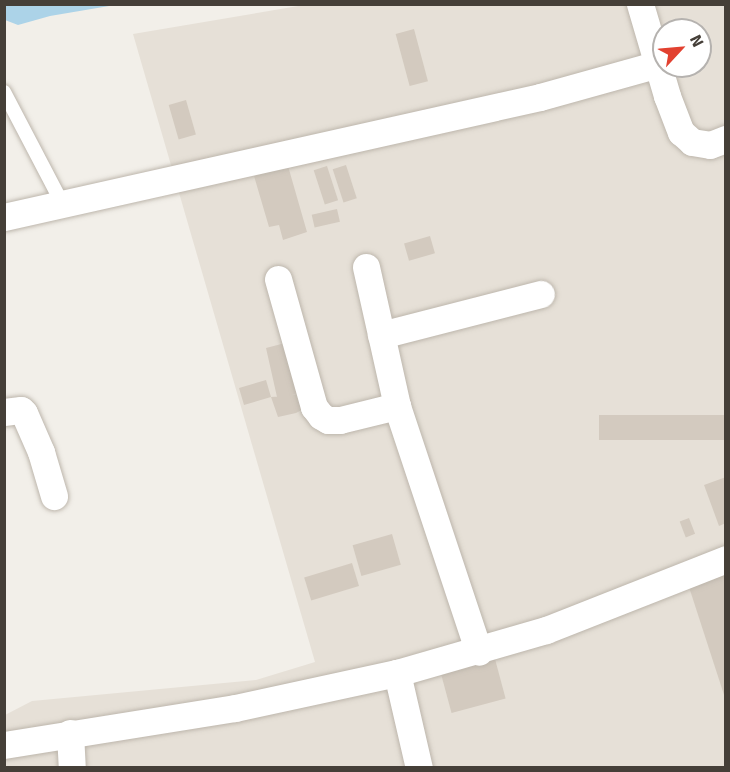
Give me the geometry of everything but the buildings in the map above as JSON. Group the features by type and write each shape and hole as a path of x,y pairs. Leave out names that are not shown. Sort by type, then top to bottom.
{"street":[{"path":"640,4 652,44"},
{"path":"4,217 529,100 652,66"},
{"path":"663,78 681,132 692,142 710,145 726,139"},
{"path":"366,267 397,406 479,652"},
{"path":"278,279 314,407 321,416 328,420 340,420 397,406"},
{"path":"381,335 541,294"},
{"path":"4,412 21,410 24,413 41,453 54,496"},
{"path":"4,745 236,708 397,673 479,652 628,600 726,560"},
{"path":"397,673 419,768"},
{"path":"70,733 72,768"}],"lane":[{"path":"4,92 63,205"}],"shaded area":[{"path":"304,5 725,5 725,767 5,768 5,715 32,701 256,680 315,662 133,34"}],"water":[{"path":"4,5 115,5 50,16 18,25 5,20"}]}
